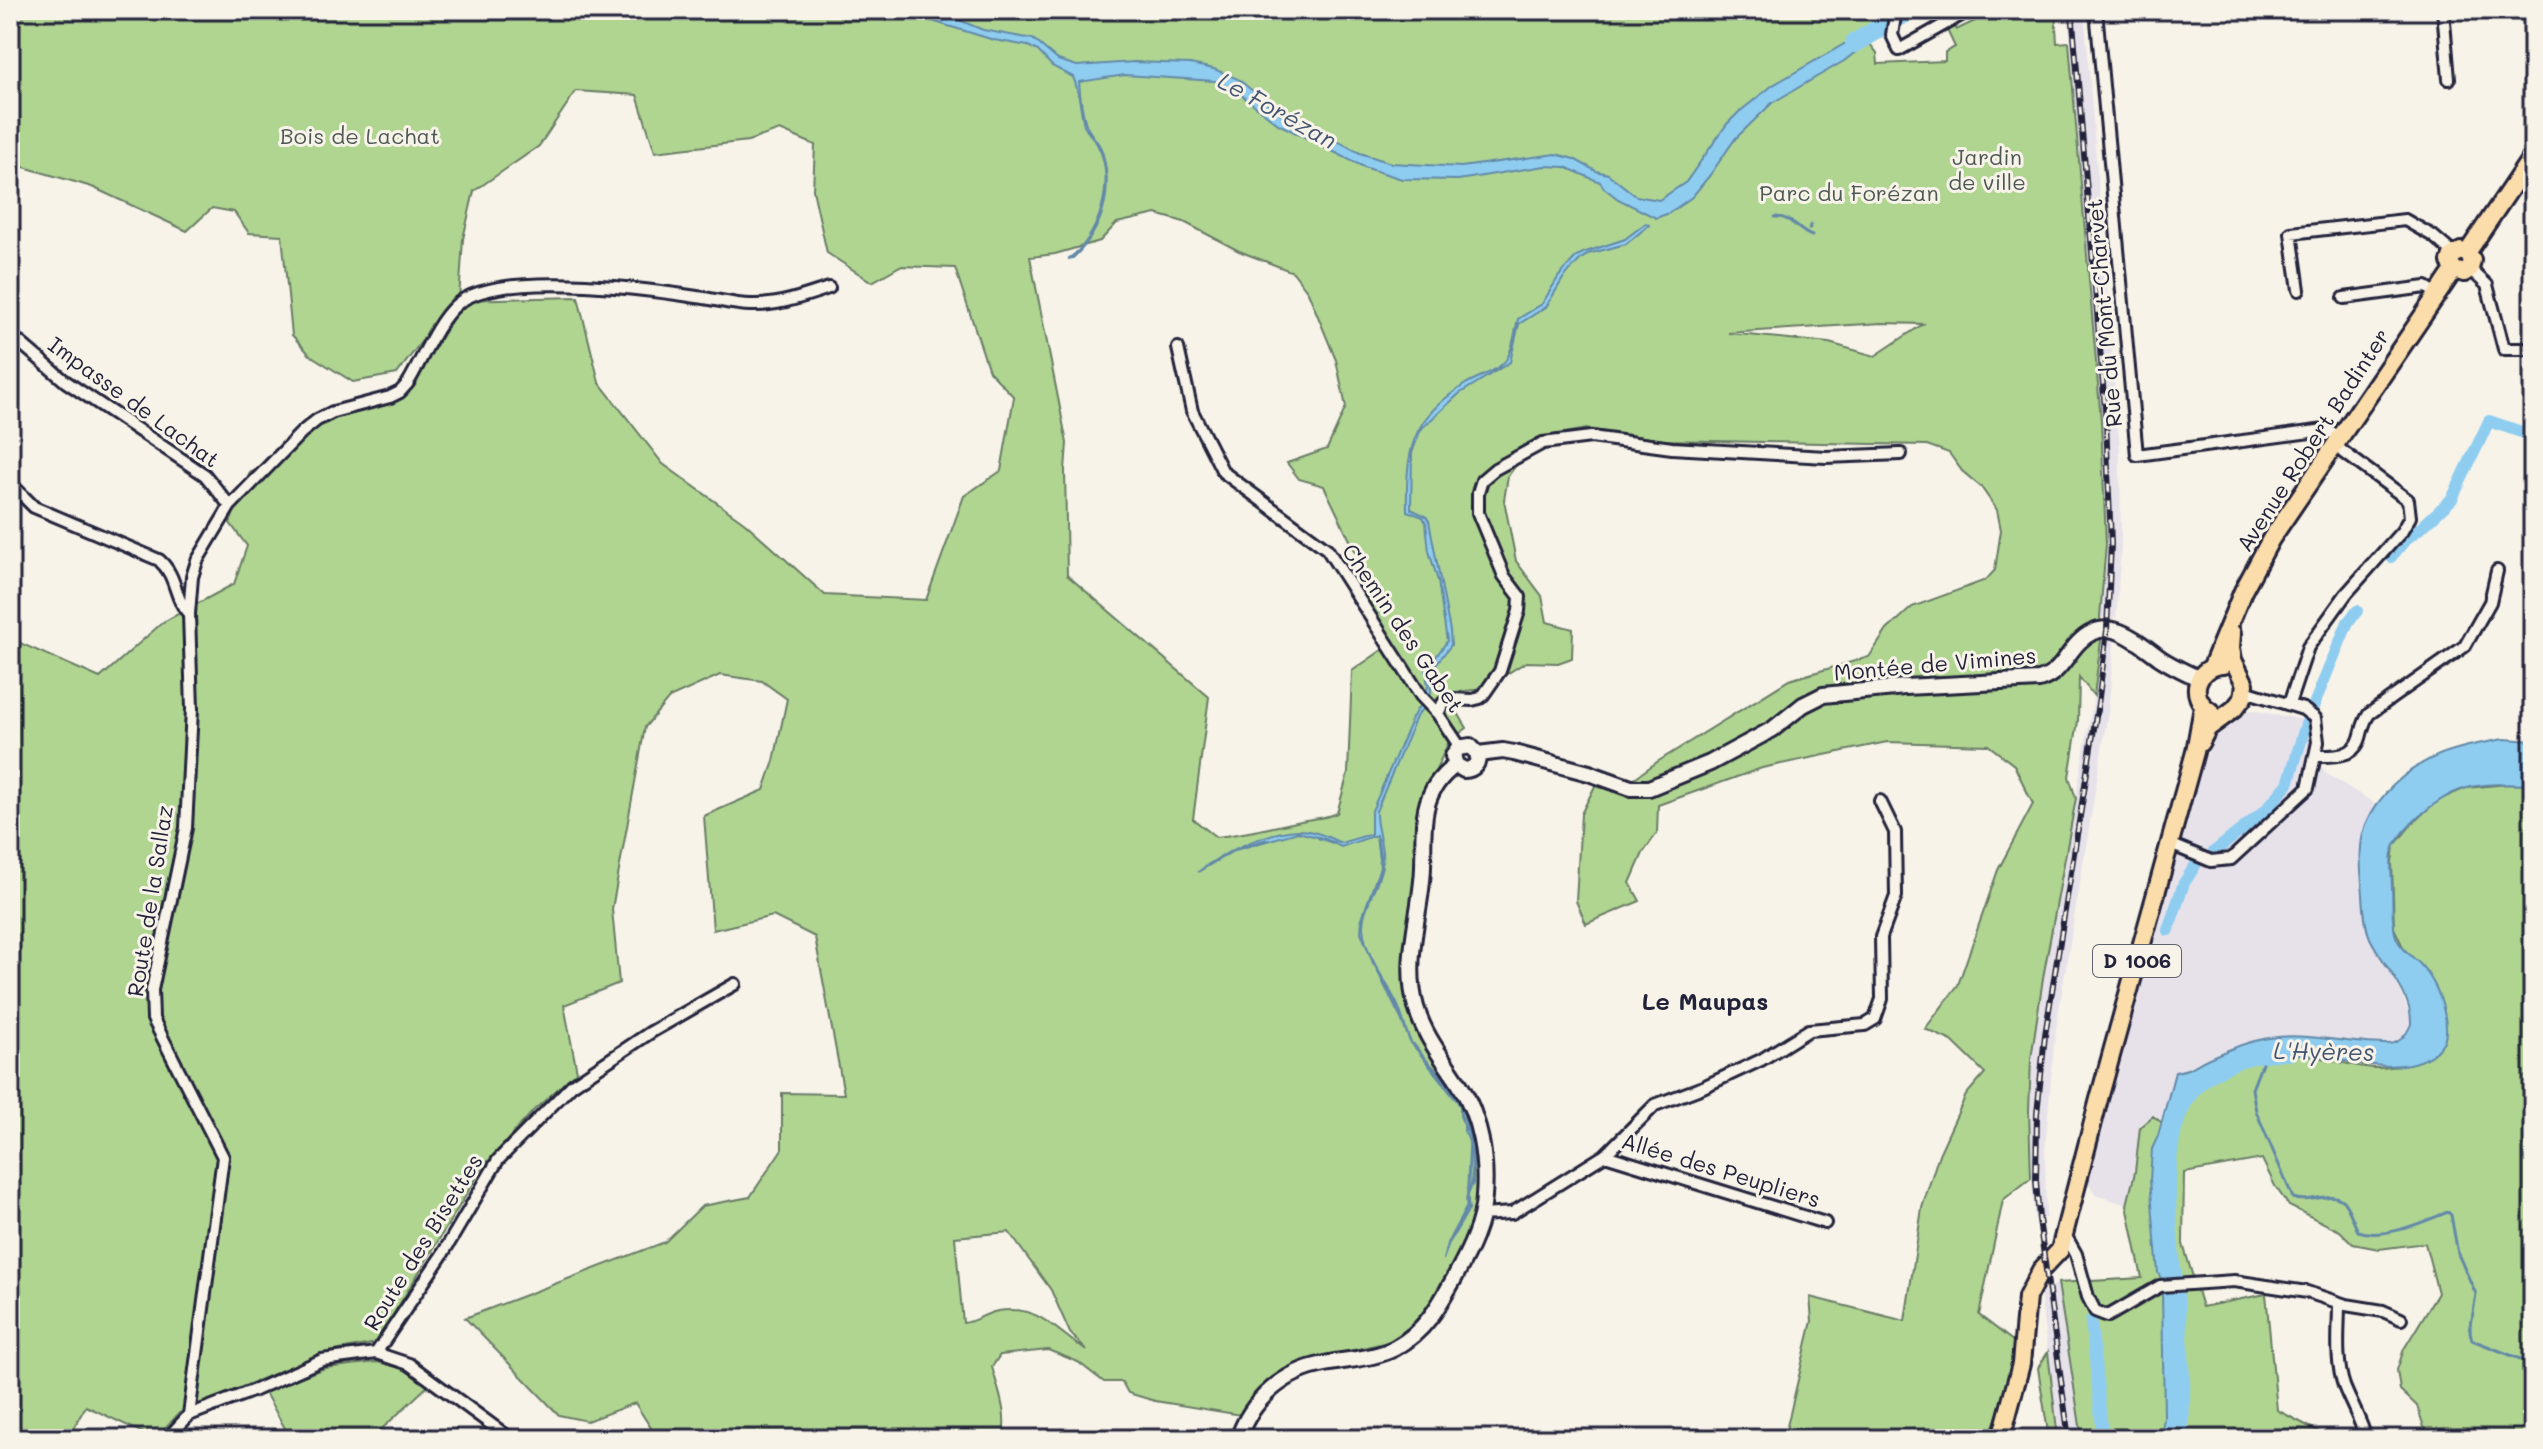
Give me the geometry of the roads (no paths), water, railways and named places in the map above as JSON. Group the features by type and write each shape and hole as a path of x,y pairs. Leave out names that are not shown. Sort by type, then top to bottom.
{"main road":[{"name":"Avenue Robert Badinter","path":"2212,666 2243,591 2265,548 2533,155"},
{"path":"2234,616 2231,648 2245,691 2240,704 2228,712 2215,713 2203,707 2196,693 2198,678 2212,666 2226,665 2238,672"},
{"name":"D 1006","path":"2001,1439 2021,1358 2027,1297 2041,1270 2060,1250 2195,752 2203,707"},
{"name":"D 1006","path":"2195,752 2208,728 2228,712"}],"street":[{"path":"1896,10 1892,35 1899,50 1970,10"},
{"name":"Rue du Mont-Charvet","path":"2096,10 2137,455 2325,430 2337,441"},
{"path":"2443,10 2449,79"},
{"path":"2299,290 2291,233 2405,220 2433,236 2487,285 2504,349 2533,349"},
{"path":"189,614 192,577 197,561 230,506 317,420 333,412 400,392 456,304 474,295 512,286 568,284 756,305 784,302 829,288"},
{"path":"2344,298 2426,287 2438,294"},
{"name":"Impasse de Lachat","path":"10,334 65,381 205,475 230,506"},
{"name":"Chemin des Gabet","path":"1178,348 1192,411 1223,472 1327,549 1421,696 1438,714 1460,747"},
{"path":"1438,714 1443,703 1452,699 1472,700 1484,694 1500,671 1519,611 1520,597 1504,576 1478,513 1478,493 1482,480 1495,469 1543,443 1591,437 1672,448 1826,457 1901,454"},
{"path":"2289,704 2308,647 2346,594 2402,531 2410,517 2408,500 2337,441"},
{"path":"10,483 34,507 159,560 172,574 180,602 189,614"},
{"path":"2315,756 2337,756 2353,750 2369,714 2465,646 2490,602 2497,571"},
{"name":"Route de la Sallaz","path":"189,614 192,709 186,828 152,990 153,1019 223,1157 189,1415"},
{"name":"Montée de Vimines","path":"1478,754 1514,753 1631,788 1649,788 1710,763 1773,729 1803,705 1823,695 2039,680 2054,674 2086,634 2100,630 2131,635 2161,659 2198,678"},
{"path":"2170,844 2211,861 2231,859 2308,788 2318,730 2308,712 2245,691"},
{"path":"1470,746 1478,754 1477,763 1472,769 1464,770 1456,765 1453,756 1460,747 1470,746"},
{"path":"1238,1439 1252,1411 1270,1390 1287,1377 1322,1364 1392,1350 1422,1328 1437,1310 1466,1257 1482,1215 1483,1155 1477,1124 1466,1096 1421,1021 1415,1006 1412,975 1413,934 1422,882 1426,808 1436,782 1456,765"},
{"path":"1482,1215 1512,1213 1605,1155 1655,1105 1761,1060 1809,1030 1865,1025 1875,1019 1882,999 1881,937 1896,896 1895,832 1880,801"},
{"name":"Route des Bisettes","path":"376,1353 442,1255 498,1160 572,1085 651,1032 735,984"},
{"name":"Allée des Peupliers","path":"1605,1155 1825,1223"},
{"path":"2064,1233 2076,1254 2095,1311 2108,1316 2160,1286 2234,1281 2307,1292 2339,1303 2383,1311 2401,1319"},
{"path":"2339,1303 2339,1360 2344,1384 2366,1439"},
{"path":"167,1439 189,1415 322,1360 376,1353 409,1364 511,1439"}],"water":[{"path":"896,10 957,19 983,30 1033,39 1058,60 1077,66 1134,62 1190,64 1214,69 1238,79 1281,114 1360,153 1391,163 1461,167 1556,154 1608,174 1636,196 1659,200 1686,182 1727,124 1773,85 1846,43 1848,45 1875,25 1879,34 1844,61 1772,103 1735,139 1692,197 1656,218 1618,199 1600,182 1565,167 1545,166 1458,180 1402,179 1364,167 1278,124 1239,93 1215,81 1125,75 1079,82 1086,124 1102,151 1107,181 1106,195 1099,222 1083,247 1068,259 1089,237 1102,207 1105,191 1103,160 1084,125 1073,77 1052,66 1038,51 1028,46 994,40"},
{"path":"1646,223 1649,225 1626,244 1588,254 1580,260 1564,277 1546,307 1519,324 1510,362 1459,394 1421,429 1412,453 1411,509 1426,516 1429,521 1451,645 1430,672 1428,701 1416,717 1376,811 1382,865 1366,910 1363,929 1369,952 1383,979 1373,963 1361,932 1362,919 1380,867 1376,835 1341,847 1298,832 1235,850 1198,872 1245,844 1286,831 1309,831 1341,843 1371,834 1371,813 1412,718 1425,696 1428,687 1426,671 1447,641 1426,523 1423,517 1407,511 1408,470 1415,438 1432,411 1446,398 1506,360 1518,319 1542,304 1559,276 1575,258 1625,239"},
{"path":"2504,739 2533,741 2533,785 2481,785 2454,792 2412,823 2392,853 2392,913 2396,937 2432,981 2445,1015 2445,1038 2434,1053 2421,1061 2389,1066 2265,1050 2219,1067 2205,1076 2187,1095 2175,1120 2166,1184 2179,1339 2178,1439 2161,1439 2164,1418 2164,1283 2158,1273 2150,1180 2152,1149 2175,1072 2238,1046 2269,1038 2299,1036 2389,1044 2403,1037 2411,1024 2407,1001 2370,938 2366,925 2360,857 2366,824 2386,793 2426,761 2470,745"},
{"path":"1390,991 1411,1042 1457,1095 1460,1105 1461,1116 1472,1138 1473,1183 1467,1197 1472,1177 1470,1148 1460,1116 1460,1106 1447,1084 1410,1042"},
{"path":"1467,1197 1469,1209 1443,1260 1447,1243 1467,1208"}],"waterway":[{"name":"Le Forézan","path":"1855,43 1910,10"},
{"path":"1775,217 1790,221 1812,236"},
{"path":"1809,229 1811,225"},
{"path":"2391,557 2406,539 2452,499 2489,421 2533,436"},
{"path":"2214,852 2266,810 2288,784 2306,724 2348,622 2357,611"},
{"path":"1319,838 1335,843"},
{"path":"1362,920 1381,866 1377,839"},
{"path":"1243,847 1266,840"},
{"path":"2168,930 2184,883 2195,866"},
{"path":"1377,969 1400,1016"},
{"path":"1413,1044 1455,1098"},
{"path":"2267,1050 2252,1089 2256,1111 2293,1198 2338,1198 2348,1208 2358,1231 2369,1233 2403,1229 2448,1212 2458,1254 2476,1294 2470,1332 2472,1340 2523,1360 2533,1409"},
{"name":"L'Hyères","path":"2178,1439 2179,1355 2166,1194 2171,1135 2178,1110 2190,1090 2208,1073 2251,1054 2288,1051"},
{"path":"1452,1235 1467,1207 1470,1137 1462,1107"},
{"path":"2091,1321 2103,1439"}],"railway":[{"path":"2069,1439 2039,1219 2037,1114 2045,1035 2099,697 2107,630 2111,544 2106,421 2072,10"}],"district":[{"name":"Le Maupas","path":"1705,1002"}],"park label":[{"name":"Bois de Lachat","path":"360,136"},
{"name":"Jardin de ville","path":"1987,170"},
{"name":"Parc du Forézan","path":"1849,193"}]}
